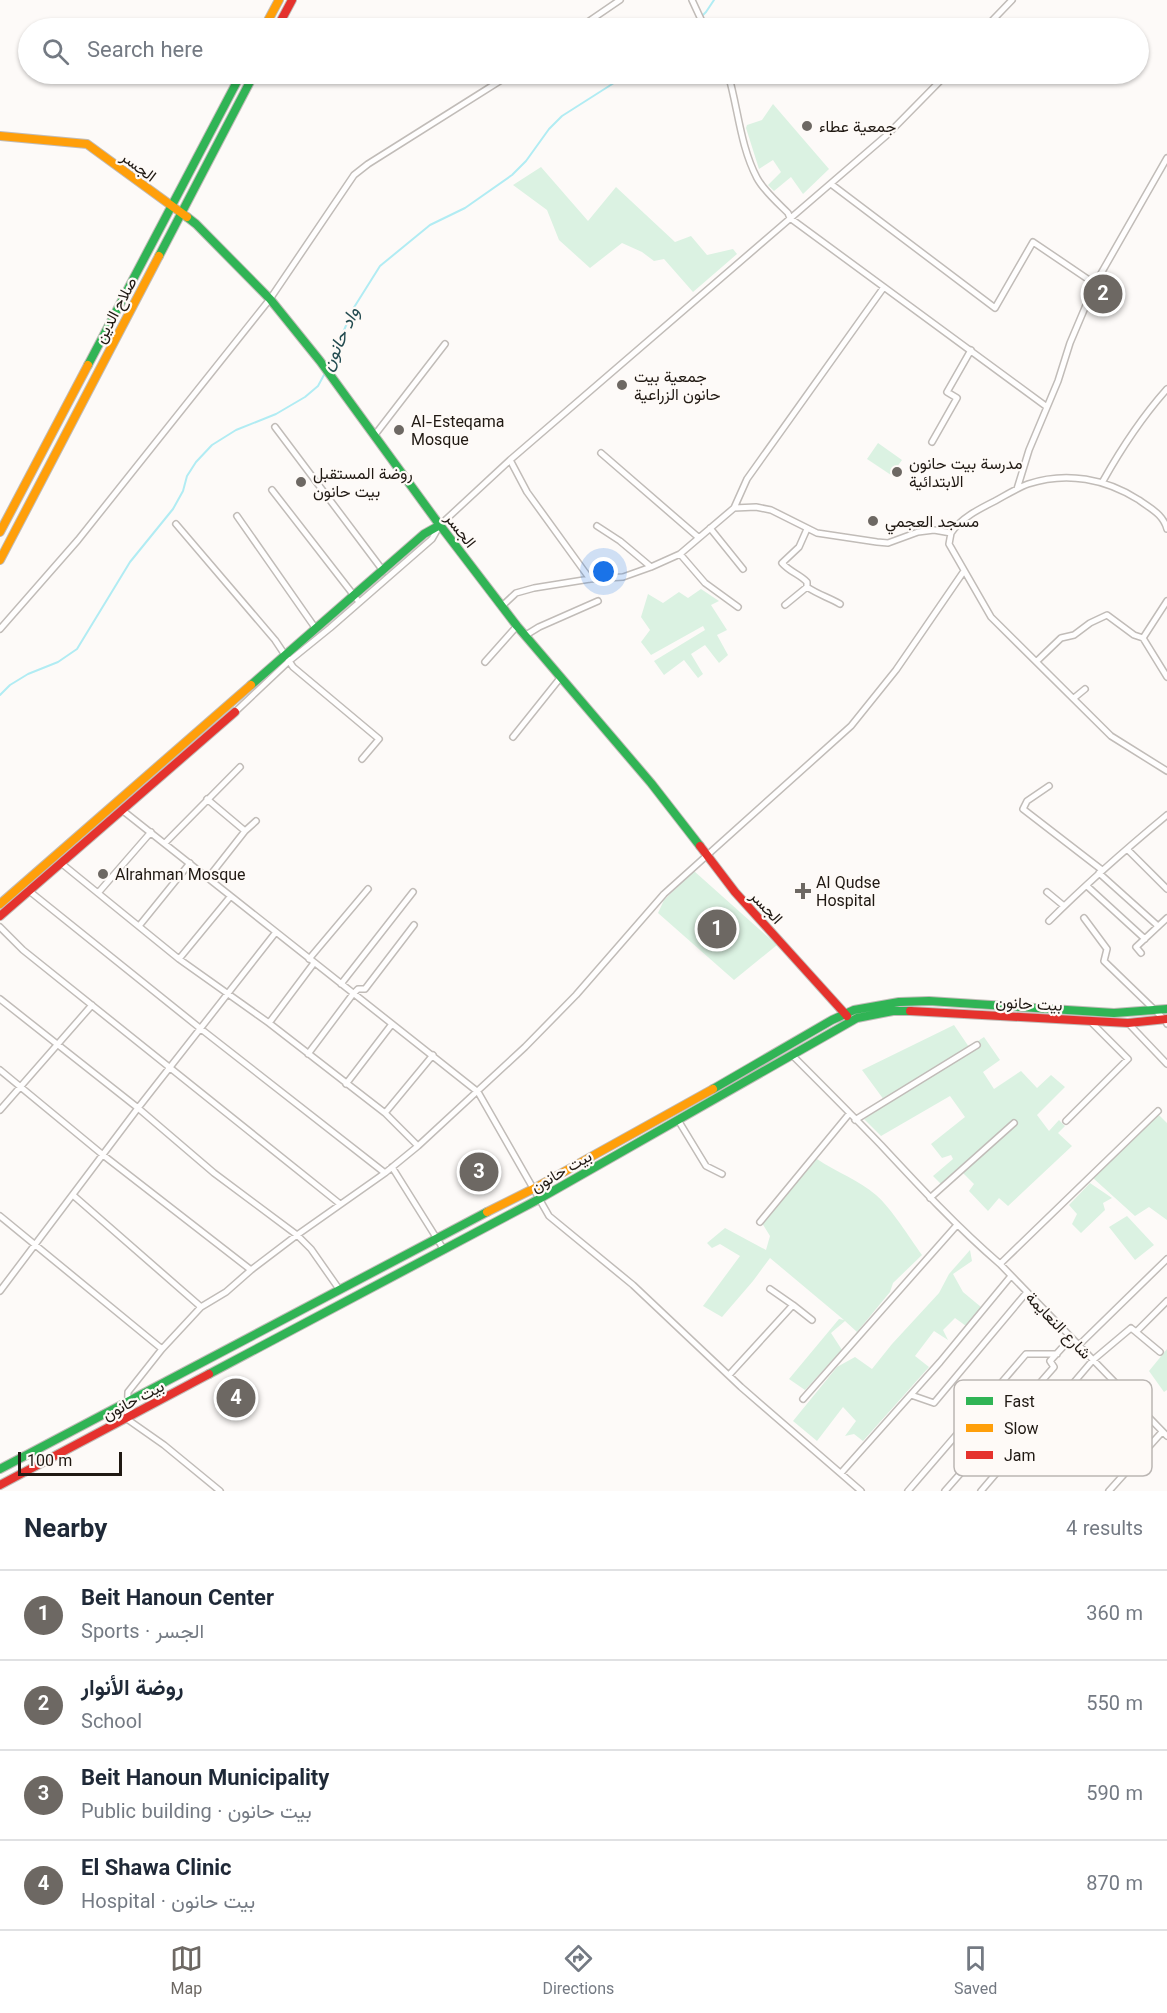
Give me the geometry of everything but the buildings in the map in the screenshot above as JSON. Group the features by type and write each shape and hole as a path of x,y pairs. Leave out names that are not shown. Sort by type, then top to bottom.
{"main road":[{"path":"269,18 279,0"},
{"path":"282,18 292,0"},
{"name":"صلاح الدين","path":"0,532 236,84"},
{"name":"صلاح الدين","path":"0,560 249,84"},
{"name":"الجسر","path":"0,136 87,144 196,224 270,299 346,396 517,626 651,783 741,899 852,1021"},
{"path":"0,904 319,632 384,575 424,534 440,525"},
{"path":"0,916 235,712"},
{"name":"بيت حانون","path":"0,1468 533,1189 845,1014 877,1005 929,1001 1114,1013 1167,1009"},
{"name":"بيت حانون","path":"0,1485 539,1199 852,1021 893,1011 911,1011 1128,1023 1166,1021"}],"street":[{"path":"594,18 620,0"},
{"path":"692,0 700,18"},
{"path":"995,18 1012,0"},
{"path":"0,629 78,540 270,299 354,176 368,164 495,84"},
{"path":"730,84 739,123 757,177 764,189 788,213 790,218 1047,407"},
{"path":"440,525 510,460 831,184 886,135 937,84"},
{"path":"1017,489 1029,450 1095,284 1167,158"},
{"path":"831,184 995,308 1033,242 1095,284"},
{"path":"502,606 516,593 590,579 623,577 680,554 734,508 747,479 884,287"},
{"path":"374,436 445,344"},
{"path":"932,442 957,398 947,392 971,350"},
{"path":"1103,482 1126,443 1167,389"},
{"path":"275,427 384,575"},
{"path":"601,453 699,537"},
{"path":"510,460 527,492 590,579"},
{"path":"1167,529 1166,517 1121,489 1103,482 1064,478 1030,484 976,511 957,525 951,533 949,544 991,617 1111,736 1167,771"},
{"path":"272,490 356,599"},
{"path":"734,508 756,507 771,510 792,519 807,529 828,535 888,543 918,532 951,533"},
{"path":"237,516 319,632"},
{"path":"176,524 275,640 287,658 379,740 362,759"},
{"path":"597,526 651,567"},
{"path":"710,528 743,569"},
{"path":"807,529 799,546 782,563 789,572 801,576 807,582 807,587 823,598 829,598 840,604"},
{"path":"680,554 705,583 738,607"},
{"path":"220,1491 164,1445 127,1419 128,1392 162,1349 201,1307 226,1292 297,1235 385,1173 418,1146 525,1047 576,995 664,894 851,726 896,670 964,570"},
{"path":"785,605 807,587"},
{"path":"526,635 598,601"},
{"path":"1143,638 1167,601"},
{"path":"1036,661 1060,638 1074,635 1090,623 1107,615 1143,638 1167,677"},
{"path":"485,662 517,626"},
{"path":"235,712 287,658"},
{"path":"513,737 561,677"},
{"path":"1074,698 1084,689"},
{"path":"165,843 240,767"},
{"path":"1049,786 1028,801 1023,809 1100,871 1158,926"},
{"path":"207,799 245,831"},
{"path":"122,810 478,1092 549,1216 633,1285 729,1375 861,1491"},
{"path":"1050,921 1100,871 1128,850 1167,815"},
{"path":"208,878 245,831 256,821"},
{"path":"98,893 151,832"},
{"path":"1128,850 1167,890"},
{"path":"61,863 179,959 269,1023 385,1113 418,1146"},
{"path":"139,926 189,863"},
{"path":"1087,886 1145,939"},
{"path":"269,1023 312,961 368,889"},
{"path":"28,890 385,1173"},
{"path":"341,984 413,892"},
{"path":"1047,892 1064,906"},
{"path":"179,959 230,897"},
{"path":"1084,918 1107,949 1104,961 1166,1021"},
{"path":"1141,952 1136,947 1167,918"},
{"path":"308,1054 353,994 358,989 365,989 414,924"},
{"path":"0,927 23,950 340,1204"},
{"path":"0,1290 74,1196 138,1108 276,932"},
{"path":"0,999 138,1108 214,1173 297,1235 311,1249 339,1289"},
{"path":"0,1110 92,1005"},
{"path":"1066,1121 1128,1059 1090,1021"},
{"path":"1128,1023 1167,1064"},
{"path":"346,1084 392,1024"},
{"path":"855,1120 977,1045"},
{"path":"385,1113 434,1056"},
{"name":"شارع النعايمة","path":"793,1056 930,1198 974,1242 1000,1264 1112,1380"},
{"path":"0,1071 103,1155 251,1270"},
{"path":"1000,1264 1158,1111"},
{"path":"760,1222 849,1114"},
{"path":"678,1120 706,1166 722,1174"},
{"path":"930,1198 1014,1123"},
{"path":"392,1167 444,1250"},
{"path":"74,1196 201,1307"},
{"path":"0,1216 162,1349"},
{"path":"803,1399 957,1225"},
{"path":"1079,1346 1167,1259"},
{"path":"380,1268 387,1280"},
{"path":"841,1473 911,1395 1011,1275"},
{"path":"770,1289 812,1320"},
{"path":"911,1395 934,1402 1027,1292"},
{"path":"1137,1332 1167,1301"},
{"path":"729,1375 793,1305"},
{"path":"1076,1380 1093,1360 1131,1328 1160,1352"},
{"path":"1043,1380 1054,1367 1050,1361 1071,1338"},
{"path":"1004,1380 1026,1354 1057,1354"},
{"name":"شارع النعايمة","path":"1152,1421 1165,1434"},
{"path":"1152,1447 1165,1434"},
{"path":"908,1491 954,1438"},
{"path":"945,1491 958,1476"},
{"path":"981,1491 994,1476"},
{"path":"1109,1491 1124,1476"}],"green space":[{"path":"773,104 829,169 803,194 791,177 774,191 768,185 781,172 773,160 759,169 746,128 747,125 762,120"},
{"path":"541,167 588,221 616,187 675,242 691,236 707,255 733,249 737,254 693,292 664,259 654,261 642,252 622,243 590,268 559,240 547,210 513,185"},
{"path":"878,443 902,460 891,475 867,459"},
{"path":"701,589 719,601 711,605 727,630 717,635 728,655 719,663 705,645 691,654 703,674 698,678 684,660 664,675 654,661 705,630 703,626 651,655 641,642 650,630 641,617 648,594 663,603 679,592 688,598"},
{"path":"694,871 777,945 734,980 658,913 664,900"},
{"path":"954,1025 969,1047 984,1037 1000,1060 983,1072 994,1089 1021,1071 1037,1088 1051,1075 1065,1087 1037,1115 1049,1131 1059,1120 1065,1126 1058,1133 1072,1146 1008,1206 999,1198 988,1211 969,1191 974,1184 963,1173 945,1188 933,1176 953,1159 951,1155 942,1158 931,1144 965,1117 950,1096 881,1136 864,1119 887,1104 862,1070"},
{"path":"1158,1114 1167,1123 1167,1220 1149,1207 1135,1216 1093,1178"},
{"path":"817,1159 876,1195 894,1215 922,1255 893,1283 890,1292 857,1332 845,1321 831,1333 842,1350 805,1390 789,1379 839,1319 844,1320 770,1258 722,1317 703,1306 740,1256 720,1244 712,1248 707,1243 725,1228 766,1250 770,1236 762,1223"},
{"path":"1090,1183 1112,1198 1103,1203 1105,1210 1081,1233 1072,1224 1077,1214 1069,1205"},
{"path":"1127,1216 1154,1245 1135,1260 1109,1227"},
{"path":"970,1250 972,1261 953,1274 963,1292 981,1307 966,1326 955,1318 943,1330 948,1340 934,1331 915,1356 929,1367 863,1441 854,1434 845,1436 856,1421 843,1407 817,1441 793,1421 837,1367 855,1357 872,1369 939,1293 949,1274"},
{"path":"1167,1349 1167,1390 1164,1392 1149,1371"}],"waterway":[{"name":"واد حانون","path":"700,18 714,0"},
{"name":"واد حانون","path":"328,368 353,309 380,266 430,225 465,208 512,175 562,116 612,84"},
{"name":"واد حانون","path":"0,695 10,685 28,674 58,662 77,649 130,562 173,509 183,491 187,476 196,462 212,445 236,430 276,414 305,397 318,386 325,373"}],"traffic: fast":[{"path":"88,365 236,84"},
{"path":"159,256 249,84"},
{"path":"187,217 270,299 320,361 517,626 651,783 700,846"},
{"path":"251,685 424,534 440,525"},
{"path":"713,1089 832,1020 854,1010 899,1002 929,1001 1114,1013 1167,1009"},
{"path":"209,1374 539,1199 857,1018 893,1011 910,1011"},
{"path":"0,1469 487,1212"}],"traffic: slow":[{"path":"269,18 279,0"},
{"path":"0,136 87,144 187,217"},
{"path":"0,560 159,256"},
{"path":"0,532 88,365"},
{"path":"0,904 251,685"},
{"path":"487,1212 713,1089"}],"traffic: jam":[{"path":"282,18 292,0"},
{"path":"0,916 235,712"},
{"path":"700,846 735,892 847,1016"},
{"path":"910,1011 1128,1023 1167,1019"},
{"path":"0,1485 209,1374"}],"place":[{"name":"جمعية عطاء","path":"807,126"},
{"name":"روضة الأنوار","path":"1103,294"},
{"name":"جمعية بيت حانون الزراعية","path":"622,385"},
{"name":"Al-Esteqama Mosque","path":"399,430"},
{"name":"مدرسة بيت حانون الابتدائية","path":"897,472"},
{"name":"روضة المستقبل بيت حانون","path":"301,482"},
{"name":"مسجد العجمي","path":"873,521"},
{"name":"Alrahman Mosque","path":"103,874"},
{"name":"Al Qudse Hospital","path":"803,891"},
{"name":"Beit Hanoun Center","path":"717,929"},
{"name":"Beit Hanoun Municipality","path":"479,1172"},
{"name":"El Shawa Clinic","path":"236,1398"}]}
